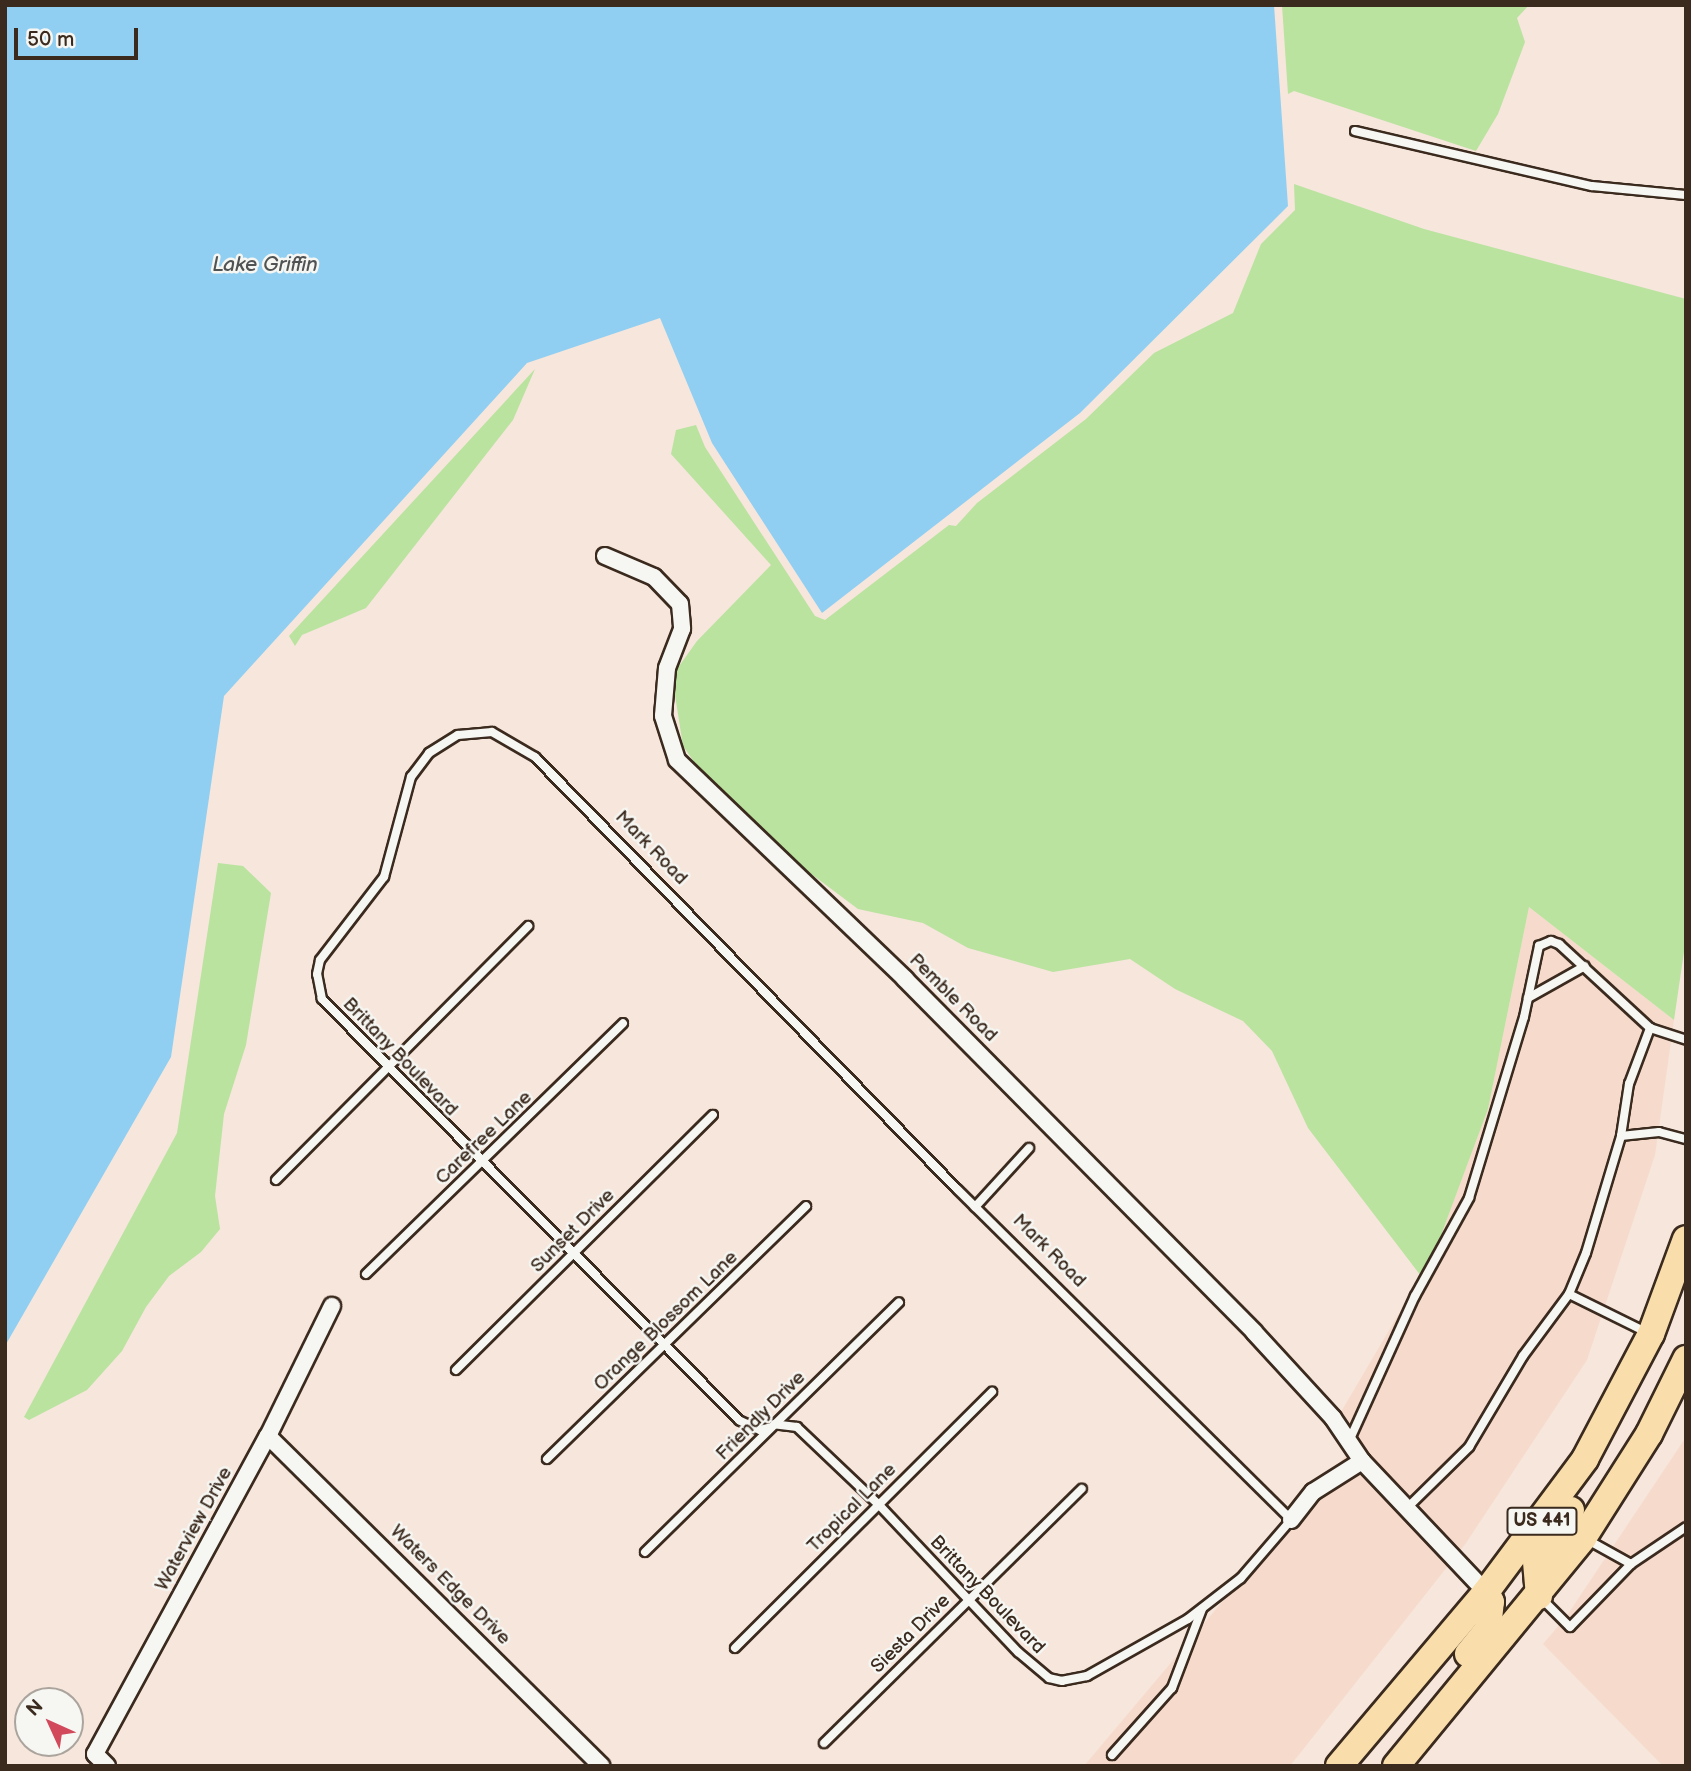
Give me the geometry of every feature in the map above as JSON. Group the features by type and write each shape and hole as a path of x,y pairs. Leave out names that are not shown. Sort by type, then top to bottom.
{"main road":[{"name":"US 441","path":"1339,1766 1539,1525 1611,1413 1651,1334 1686,1239"},
{"name":"US 441","path":"1396,1766 1539,1596 1583,1538 1649,1434 1685,1363"},
{"path":"1539,1596 1536,1560 1596,1472 1611,1428 1611,1413"},
{"path":"1382,1766 1394,1742 1488,1629 1491,1602 1486,1592"}],"street":[{"name":"Pemble Road","path":"605,556 653,577 680,604 682,629 667,668 663,716 677,760 905,979 1254,1332 1350,1439 1362,1461"},
{"name":"Waterview Drive","path":"107,1766 95,1754 268,1436 332,1306"},
{"name":"Waters Edge Drive","path":"268,1436 601,1766"},
{"path":"1291,1520 1314,1492 1362,1461 1405,1510 1486,1592"}],"lane":[{"path":"1355,131 1592,186 1686,195"},
{"name":"Brittany Boulevard","path":"589,813 535,757 492,732 458,735 419,764 402,798 384,877 371,899 326,948 317,974 322,999 739,1420 760,1430 772,1426 797,1427 878,1504 1035,1668 1062,1681 1087,1676 1202,1609 1241,1578 1291,1520"},
{"name":"Mark Road","path":"589,813 975,1207 1291,1520"},
{"path":"276,1180 528,926"},
{"path":"1350,1439 1415,1296 1460,1222 1528,998 1539,946 1550,942 1559,944 1586,966 1650,1028 1686,1040"},
{"path":"1528,998 1586,966"},
{"name":"Carefree Lane","path":"366,1274 623,1023"},
{"path":"1405,1510 1469,1447 1524,1356 1569,1294 1621,1136 1629,1084 1650,1028"},
{"name":"Sunset Drive","path":"456,1370 713,1115"},
{"path":"1621,1136 1659,1132 1686,1139"},
{"path":"975,1207 1029,1148"},
{"name":"Orange Blossom Lane","path":"547,1459 806,1206"},
{"path":"1569,1294 1651,1334"},
{"name":"Friendly Drive","path":"645,1552 899,1303"},
{"name":"Tropical Lane","path":"735,1648 992,1392"},
{"name":"Siesta Drive","path":"824,1743 1082,1489"},
{"path":"1539,1596 1570,1627 1631,1564 1686,1527"},
{"path":"1583,1538 1631,1564"},
{"path":"1112,1755 1172,1688 1202,1609"}],"shaded area":[{"path":"1529,907 1674,1020 1655,1155 1587,1360 1466,1543 1290,1766 1084,1766 1351,1449 1351,1429 1338,1417 1434,1254 1488,1109"},
{"path":"1686,1437 1686,1766 1663,1766 1543,1644 1566,1617"}],"green space":[{"path":"1282,5 1529,5 1517,18 1525,42 1498,114 1476,151 1294,91 1288,94"},
{"path":"1294,184 1424,229 1686,299 1686,938 1674,1020 1529,907 1488,1109 1434,1254 1421,1276 1308,1128 1272,1051 1243,1021 1175,989 1130,959 1053,972 968,948 923,923 858,909 730,813 683,746 672,676 697,641 771,565 671,454 676,430 696,425 705,447 815,616 825,620 949,525 956,526 977,503 1086,419 1154,353 1233,313 1261,244 1295,210"},
{"path":"535,369 513,420 366,608 302,635 295,646 289,636"},
{"path":"218,863 243,866 271,893 246,1045 224,1114 215,1196 220,1229 201,1252 169,1276 146,1307 122,1351 87,1390 29,1420 24,1417 177,1133"}],"water":[{"name":"Lake Griffin","path":"5,5 1274,5 1288,206 1080,413 822,613 712,443 660,318 527,363 224,696 171,1057 5,1346"}]}
